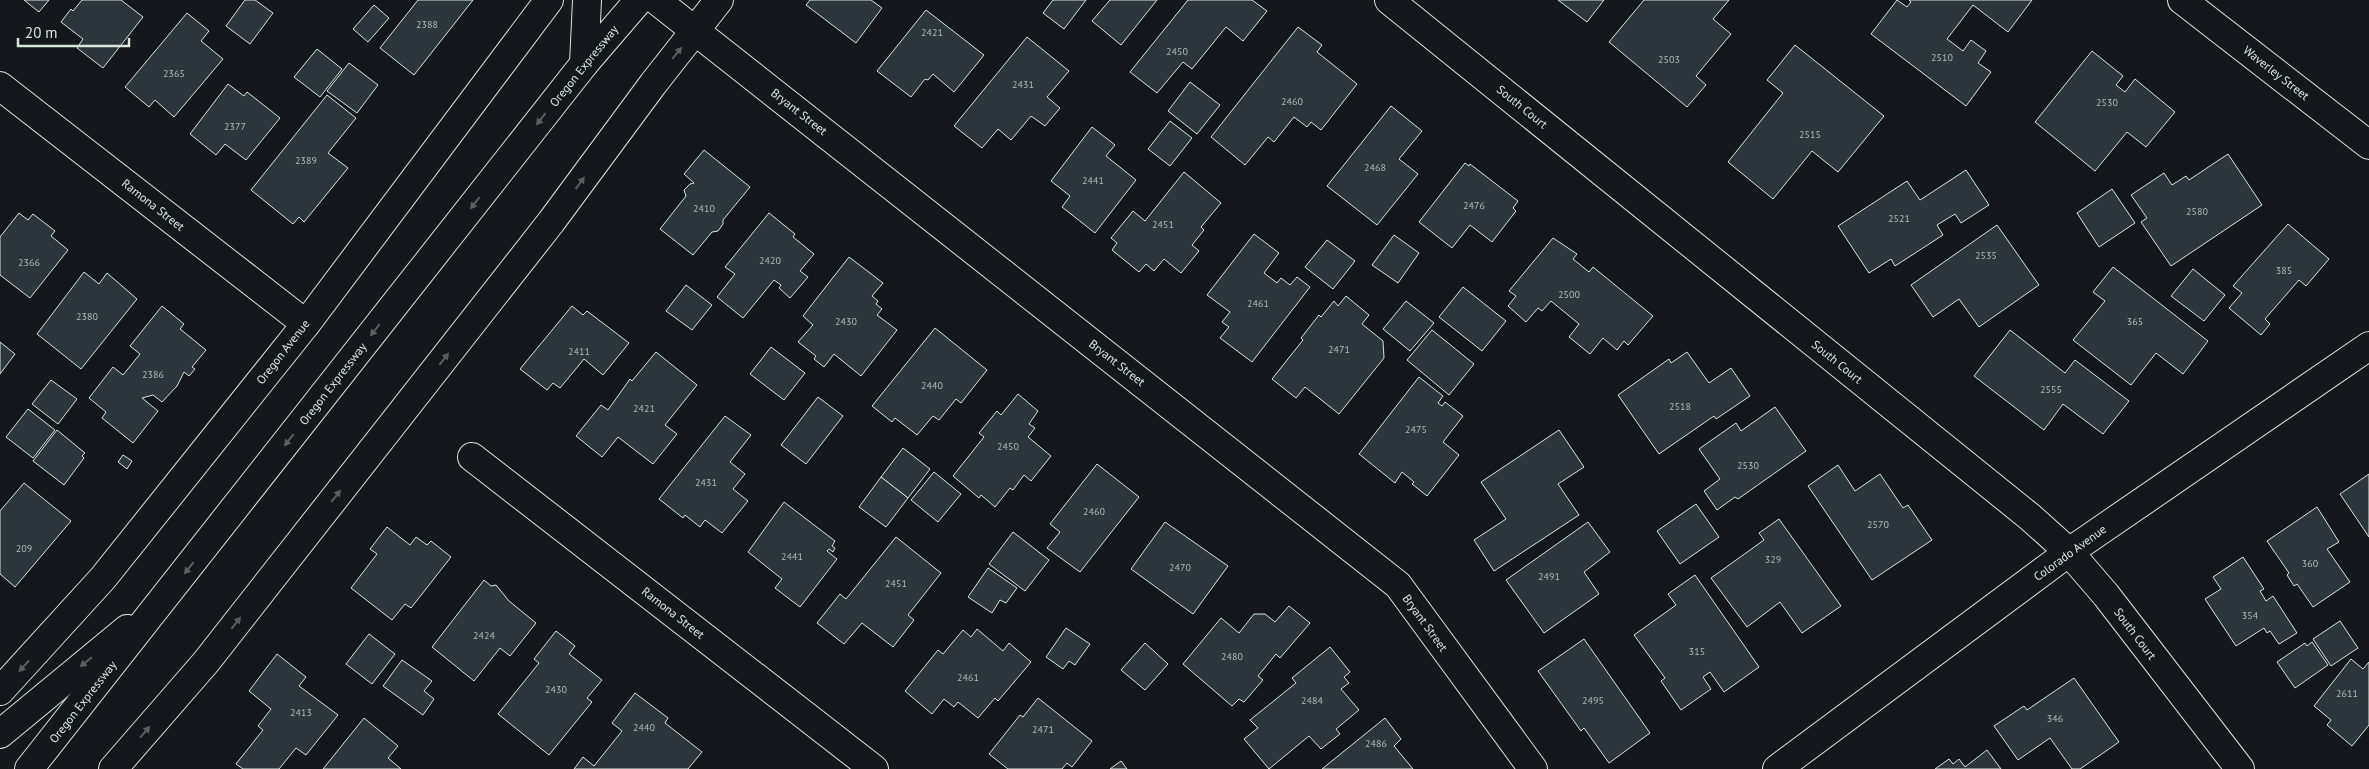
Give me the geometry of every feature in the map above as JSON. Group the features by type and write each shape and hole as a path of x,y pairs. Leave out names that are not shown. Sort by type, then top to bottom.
{"street":[{"name":"Oregon Avenue","path":"1,688 104,578 306,324 548,0"},
{"path":"584,64 587,0"},
{"name":"Oregon Expressway","path":"29,769 584,64 639,0"},
{"name":"Bryant Street","path":"656,0 1398,585 1533,769"},
{"path":"112,769 206,662 551,222 653,84 719,0"},
{"name":"South Court","path":"1389,0 2015,505 2069,552 2106,595 2240,769"},
{"name":"Waverley Street","path":"2182,0 2369,146"},
{"name":"Ramona Street","path":"0,86 306,324"},
{"name":"Colorado Avenue","path":"1777,769 2069,552 2369,346"},
{"name":"Ramona Street","path":"472,458 874,769"},
{"path":"0,734 165,598"}],"building":[{"path":"24,0 49,0 39,12"},
{"path":"82,0 121,0 143,17 103,68 77,48 83,39 61,22 71,9 73,11"},
{"path":"245,0 255,0 273,13 250,44 226,26"},
{"path":"418,0 473,0 414,75 380,48"},
{"path":"810,0 871,0 882,8 856,43 806,5"},
{"path":"1053,0 1086,0 1064,29 1043,13"},
{"path":"1110,0 1157,0 1121,45 1092,21"},
{"path":"1188,0 1252,0 1267,11 1243,41 1226,27 1192,69 1183,62 1157,93 1130,72"},
{"path":"1558,0 1604,0 1587,22"},
{"path":"1644,0 1729,0 1713,19 1731,34 1696,76 1706,85 1687,107 1609,42"},
{"path":"1897,0 1907,7 1911,2 1909,0 2032,0 2008,32 1973,5 1947,39 1963,51 1971,40 1986,51 1978,63 1991,72 1966,106 1871,34"},
{"path":"374,5 389,18 368,42 353,29"},
{"path":"926,10 984,55 954,92 933,74 928,80 925,79 911,97 877,71"},
{"path":"187,13 209,31 201,41 223,59 174,117 155,100 149,107 125,87"},
{"path":"1298,27 1322,45 1317,52 1357,84 1321,130 1311,122 1307,127 1294,117 1274,142 1268,137 1245,165 1211,137"},
{"path":"1027,37 1069,71 1047,97 1060,108 1045,126 1031,116 1011,140 998,129 982,148 954,126"},
{"path":"1795,45 1884,116 1838,172 1812,151 1773,199 1728,162 1783,93 1767,80"},
{"path":"317,49 342,69 320,97 294,77"},
{"path":"2092,51 2123,76 2116,85 2125,92 2135,79 2175,112 2146,147 2127,132 2095,171 2035,122"},
{"path":"349,63 378,85 357,113 327,91"},
{"path":"1190,82 1220,105 1197,134 1168,111"},
{"path":"228,84 244,96 247,92 280,118 246,160 225,144 216,155 190,134"},
{"path":"327,95 356,118 328,153 348,168 304,222 299,217 293,224 251,190"},
{"path":"1391,106 1422,131 1399,159 1418,174 1377,225 1327,186"},
{"path":"1170,121 1192,138 1170,166 1148,149"},
{"path":"1092,127 1115,145 1106,156 1136,180 1095,233 1062,207 1070,196 1051,181"},
{"path":"704,150 750,187 723,220 723,224 718,231 712,232 693,255 660,229 686,196 684,190 694,183 684,174"},
{"path":"2228,154 2262,205 2171,266 2141,222 2147,218 2131,195 2164,173 2172,185 2186,176 2189,180"},
{"path":"1465,163 1469,166 1470,164 1518,201 1513,208 1516,211 1492,242 1470,225 1452,248 1419,222"},
{"path":"1966,170 1989,205 1961,223 1955,214 1937,225 1943,235 1895,266 1891,259 1869,273 1838,226 1907,181 1920,200"},
{"path":"1184,172 1221,203 1201,227 1204,230 1192,245 1199,251 1181,273 1164,259 1154,271 1146,264 1139,272 1112,250 1117,243 1111,238 1133,211 1145,221"},
{"path":"2112,189 2135,223 2099,247 2077,213"},
{"path":"19,213 28,220 33,214 55,231 51,236 68,250 30,298 0,275 0,237"},
{"path":"769,213 795,234 793,237 814,254 800,271 808,277 790,298 779,288 781,285 774,280 743,318 717,297 735,274 725,267"},
{"path":"2288,224 2329,259 2306,286 2299,280 2265,319 2270,324 2261,335 2229,308 2242,293 2233,286"},
{"path":"1997,225 2039,285 1979,327 1959,299 1933,317 1911,285"},
{"path":"1254,234 1279,253 1264,273 1277,283 1281,278 1290,285 1297,277 1310,287 1252,362 1220,338 1229,327 1222,322 1230,312 1207,295"},
{"path":"1394,235 1419,253 1398,283 1372,265"},
{"path":"1553,238 1577,254 1573,259 1589,272 1593,267 1653,316 1628,345 1624,341 1617,350 1603,338 1590,354 1569,337 1579,324 1551,301 1542,311 1538,308 1526,322 1508,306 1516,296 1509,291"},
{"path":"1327,240 1355,261 1333,289 1305,267"},
{"path":"849,257 883,283 872,296 878,301 876,304 882,309 877,315 897,330 861,376 834,354 824,367 814,359 816,356 798,342 813,325 803,316"},
{"path":"2113,267 2208,341 2183,374 2156,353 2131,385 2073,340 2105,301 2093,292"},
{"path":"2193,269 2225,295 2204,321 2171,296"},
{"path":"84,272 99,284 107,273 137,299 81,369 37,334"},
{"path":"686,285 712,305 692,330 666,311"},
{"path":"1463,287 1506,321 1482,351 1439,317"},
{"path":"1346,296 1369,315 1362,324 1383,341 1384,358 1339,414 1305,387 1296,398 1272,379 1303,340 1301,338 1319,315 1321,317 1334,301 1338,306"},
{"path":"1406,301 1434,323 1410,351 1383,329"},
{"path":"162,306 184,324 180,329 206,350 192,367 195,369 189,376 184,372 177,386 162,402 153,395 142,398 158,411 133,443 102,418 106,412 89,398 113,367 123,375 140,354 130,346"},
{"path":"572,306 583,315 587,311 629,343 603,375 584,359 560,388 553,383 547,390 520,369"},
{"path":"935,328 987,370 961,403 956,399 939,420 933,416 917,435 895,418 892,422 872,406"},
{"path":"1432,330 1474,364 1449,395 1407,360"},
{"path":"2010,330 2065,373 2075,360 2129,401 2103,434 2063,404 2044,430 1974,376"},
{"path":"0,342 15,354 0,374"},
{"path":"771,347 805,373 784,400 750,374"},
{"path":"656,352 697,385 665,425 677,434 653,464 618,437 602,457 576,436 601,405 608,410 630,379 632,381"},
{"path":"1687,352 1709,383 1731,368 1750,396 1716,419 1714,416 1659,454 1618,395 1669,359 1671,363"},
{"path":"1419,377 1443,396 1438,403 1442,406 1445,402 1463,416 1443,442 1459,455 1427,496 1412,484 1414,482 1402,472 1395,483 1359,454"},
{"path":"51,380 77,399 58,424 32,404"},
{"path":"1018,394 1038,411 1029,424 1035,428 1028,437 1051,456 1031,481 1024,475 1013,490 1010,488 995,507 981,495 979,498 953,476 984,437 979,433 997,411 1001,415"},
{"path":"818,397 843,416 806,464 781,445"},
{"path":"1775,407 1806,451 1738,499 1735,497 1717,510 1704,491 1720,479 1699,449 1736,423 1741,431"},
{"path":"28,409 55,430 33,458 6,437"},
{"path":"725,416 751,435 730,462 745,474 733,489 748,501 722,533 705,520 700,527 685,515 683,518 659,499"},
{"path":"57,430 85,453 82,456 84,458 64,485 33,461"},
{"path":"1559,430 1584,467 1558,484 1579,515 1494,571 1474,540 1506,519 1481,482"},
{"path":"903,448 930,469 908,498 881,477"},
{"path":"123,455 132,461 127,469 118,462"},
{"path":"1097,464 1139,497 1080,572 1047,548 1060,532 1050,524"},
{"path":"1838,465 1855,491 1880,474 1903,508 1908,505 1932,540 1872,580 1808,486"},
{"path":"934,472 961,494 938,522 911,500"},
{"path":"2369,474 2369,537 2340,494"},
{"path":"881,477 908,498 886,527 859,507"},
{"path":"24,483 71,521 15,587 0,574 0,511"},
{"path":"784,502 835,541 832,546 835,548 833,552 829,549 827,551 837,559 800,607 775,588 782,579 748,552"},
{"path":"1696,504 1719,537 1680,564 1657,531"},
{"path":"2317,507 2339,542 2327,549 2350,582 2313,607 2297,584 2294,586 2287,575 2289,573 2267,541"},
{"path":"1779,519 1841,606 1802,633 1780,602 1747,627 1711,578 1764,540 1759,533"},
{"path":"1165,522 1228,566 1193,614 1131,569"},
{"path":"1588,522 1610,552 1584,572 1599,594 1544,633 1506,580"},
{"path":"387,527 410,545 416,537 427,545 431,541 451,557 411,608 405,604 392,620 351,588 377,554 370,549"},
{"path":"1013,532 1049,560 1025,591 989,564"},
{"path":"896,537 941,573 908,615 914,620 893,647 862,623 844,644 817,623 840,594 846,599"},
{"path":"2243,557 2264,589 2260,591 2266,601 2273,596 2297,633 2279,644 2270,631 2267,633 2264,628 2236,646 2205,599 2221,589 2213,577"},
{"path":"988,568 1017,588 1006,603 1000,600 992,613 968,597"},
{"path":"1695,575 1759,667 1724,692 1710,672 1703,677 1711,689 1681,710 1661,681 1665,678 1634,635 1676,605 1668,594"},
{"path":"484,580 491,586 496,585 509,601 536,623 510,656 500,648 474,681 432,647"},
{"path":"1289,606 1310,623 1280,658 1276,654 1258,676 1263,680 1244,702 1239,699 1232,706 1183,664 1221,618 1239,633 1254,614 1265,614 1275,622"},
{"path":"2340,621 2358,648 2331,666 2313,639"},
{"path":"1066,628 1090,644 1075,665 1069,661 1063,669 1046,657"},
{"path":"977,629 1003,651 1009,643 1031,662 998,701 995,698 978,718 958,702 954,707 944,699 932,714 905,691 938,650 943,654 963,630 971,637"},
{"path":"556,631 575,646 569,654 602,680 587,698 592,702 549,755 498,714 539,663 534,659"},
{"path":"369,634 395,654 372,684 346,664"},
{"path":"1584,639 1650,733 1609,763 1584,728 1581,731 1538,671"},
{"path":"2312,642 2328,665 2295,688 2277,662 2305,643 2307,646"},
{"path":"1145,643 1168,664 1145,690 1121,670"},
{"path":"1330,647 1350,672 1344,677 1349,683 1341,689 1359,710 1336,729 1340,734 1321,749 1309,736 1269,769 1244,739 1258,728 1250,720 1296,683 1292,678"},
{"path":"277,654 306,677 299,686 338,715 306,755 296,748 279,769 243,769 236,764 263,730 258,726 271,709 249,691"},
{"path":"2351,659 2363,669 2369,662 2369,725 2352,746 2327,725 2331,720 2314,706"},
{"path":"402,660 432,681 424,691 434,699 423,715 383,686"},
{"path":"2074,678 2119,742 2080,769 2072,769 2050,738 2018,760 1994,726 2024,706 2027,710"},
{"path":"635,693 668,718 665,723 702,752 688,769 574,769 583,757 594,766 622,731 612,723"},
{"path":"1038,698 1092,741 1072,767 1067,763 1062,769 1008,769 989,754 1020,715 1023,717"},
{"path":"364,718 398,746 388,758 401,769 323,769"},
{"path":"1385,718 1401,739 1394,746 1413,769 1322,769"},
{"path":"1987,750 2001,769 1935,769 1949,759 1953,764 1959,759 1965,767"},
{"path":"1121,761 1127,769 1110,769"}]}
